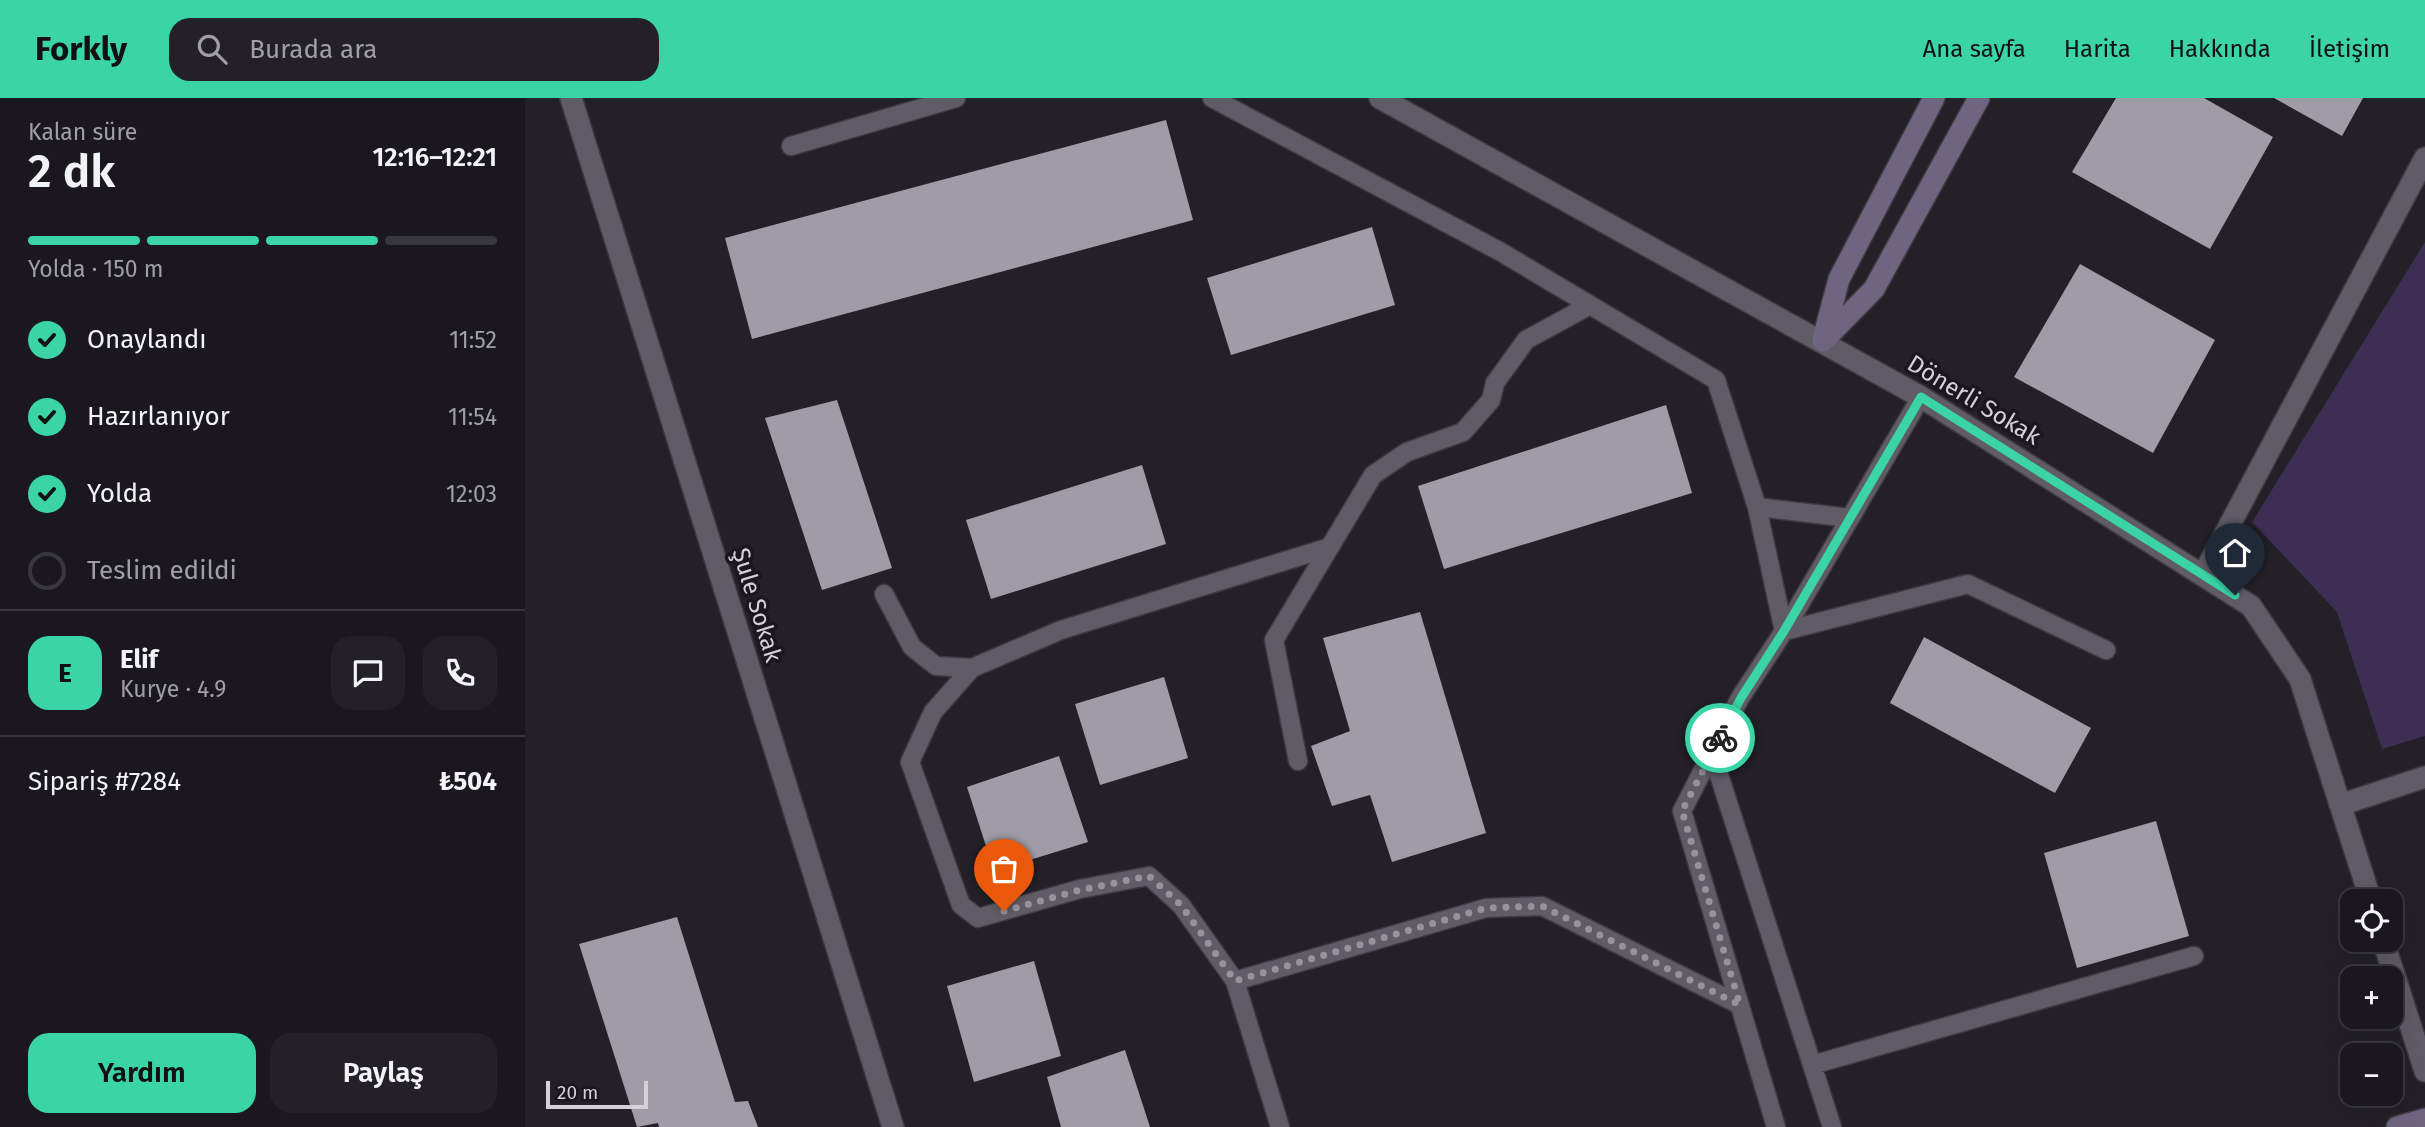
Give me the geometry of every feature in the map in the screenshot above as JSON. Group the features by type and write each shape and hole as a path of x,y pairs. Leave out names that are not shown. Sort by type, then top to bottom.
{"main road":[{"path":"1823,341 1839,279 1934,98"},
{"path":"1823,341 1874,289 1979,98"},
{"path":"2397,1127 2425,1119"}],"street":[{"name":"Şule Sokak","path":"571,98 893,1127"},
{"name":"Dönerli Sokak","path":"1380,98 1921,397 2251,606 2300,679 2367,889"},
{"path":"2203,575 2425,159"},
{"path":"2340,805 2425,778"},
{"path":"2387,952 2425,1071"}],"lane":[{"path":"791,146 956,98"},
{"path":"1212,98 1501,252 1716,380 1758,507 1784,631"},
{"path":"1299,761 1274,640 1373,475 1407,452 1463,432 1491,400 1495,383 1526,340 1590,305"},
{"path":"1776,1127 1682,811 1741,698 1784,631 1921,397"},
{"path":"1758,507 1850,518"},
{"path":"1280,1127 1235,981 1181,905 1149,876 1080,890 978,918 961,905 910,762 933,712 972,668 1061,630 1330,547"},
{"path":"1784,631 1968,584 2106,650"},
{"path":"884,594 912,647 936,666 972,668"},
{"path":"1712,753 1832,1127"},
{"path":"1235,981 1486,908 1542,906 1740,1005"},
{"path":"1812,1065 2194,956"}],"shaded area":[{"path":"2425,242 2425,736 2382,749 2337,612 2252,522"}],"building":[{"path":"2116,98 2204,98 2273,137 2210,249 2072,172"},
{"path":"2274,98 2363,98 2342,136"},
{"path":"1166,120 1193,220 752,339 725,238"},
{"path":"1372,227 1395,305 1231,355 1207,278"},
{"path":"2080,264 2215,340 2153,453 2014,377"},
{"path":"837,400 892,568 822,590 765,418"},
{"path":"1666,405 1692,493 1444,569 1418,486"},
{"path":"1142,465 1166,544 991,599 966,520"},
{"path":"1420,612 1486,833 1392,862 1370,795 1332,806 1311,746 1350,731 1323,638"},
{"path":"1924,637 2091,728 2055,793 1890,703"},
{"path":"1164,677 1188,758 1100,785 1075,704"},
{"path":"1059,756 1088,842 994,871 967,787"},
{"path":"2156,821 2189,936 2077,968 2044,853"},
{"path":"677,917 735,1102 748,1101 758,1127 659,1127 658,1123 637,1127 579,944"},
{"path":"1034,961 1061,1056 974,1082 947,986"},
{"path":"1125,1050 1150,1127 1061,1127 1047,1077"}],"way so far":[{"path":"1004,911 1080,890 1149,876 1181,905 1235,981 1486,908 1542,906 1740,1005 1682,811 1720,738"}],"route":[{"path":"1720,738 1741,698 1784,631 1921,397 2235,595"}]}
